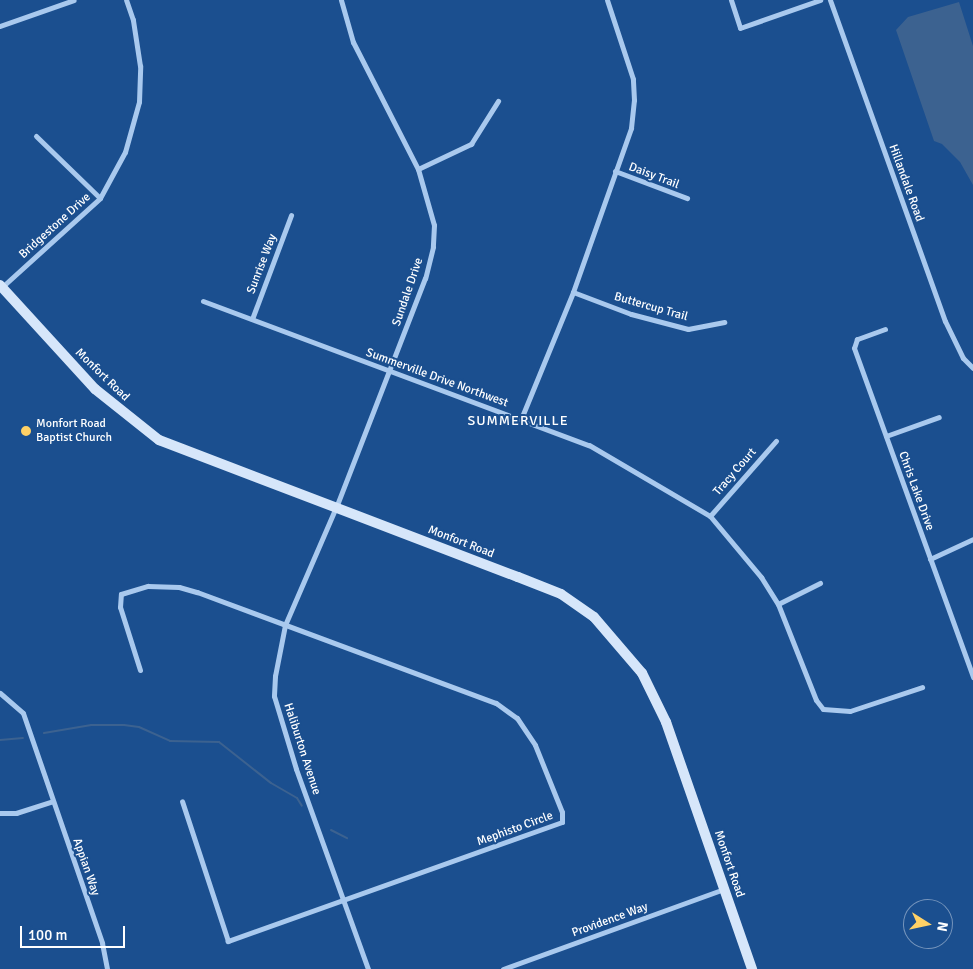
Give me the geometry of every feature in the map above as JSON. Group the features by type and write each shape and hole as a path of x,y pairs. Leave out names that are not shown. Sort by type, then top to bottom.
{"street":[{"path":"0,26 74,0"},
{"name":"Bridgestone Drive","path":"1,286 100,198 125,152 139,102 140,66 133,20 126,0"},
{"name":"Sundale Drive","path":"336,508 425,278 433,247 434,224 418,170 353,42 341,0"},
{"path":"521,419 573,292 631,128 634,90 631,71 606,0"},
{"path":"731,0 740,28 820,0"},
{"name":"Hillandale Road","path":"830,0 946,321 963,358 973,368"},
{"path":"418,170 471,144 498,101"},
{"path":"36,136 100,198"},
{"name":"Daisy Trail","path":"615,171 686,198"},
{"name":"Sunrise Way","path":"252,319 291,215"},
{"name":"Monfort Road","path":"1,286 95,389 159,440 561,594 594,618 625,651 652,692 666,722 752,969"},
{"name":"Buttercup Trail","path":"573,292 631,314 688,329 724,322"},
{"name":"Summerville Drive Northwest","path":"203,301 589,445 710,516 761,577 778,604 816,700 823,709 850,711 922,687"},
{"name":"Chris Lake Drive","path":"885,329 857,340 854,348 973,677"},
{"path":"886,436 939,416"},
{"name":"Tracy Court","path":"710,516 776,441"},
{"name":"Haliburton Avenue","path":"336,508 285,626 276,667 274,696 296,769 345,900 368,969"},
{"path":"930,559 973,539"},
{"path":"778,604 820,583"},
{"name":"Mephisto Circle","path":"140,670 120,607 121,594 148,586 179,587 496,703 517,718 535,745 562,812 562,822 555,827 228,941 182,801"},
{"name":"Appian Way","path":"0,693 23,713 102,944 107,969"},
{"path":"0,813 16,812 52,801"},
{"name":"Providence Way","path":"503,969 724,889"}],"water":[{"path":"959,2 973,46 973,185 960,162 942,144 934,141 896,30 908,17"}],"waterway":[{"path":"44,733 91,725 124,725 139,727 170,741 219,742 271,783 297,798 302,806"},
{"path":"0,740 23,738"},
{"path":"331,830 347,838"}],"place":[{"name":"Monfort Road Baptist Church","path":"26,431"}],"district":[{"name":"SUMMERVILLE","path":"518,421"}]}
